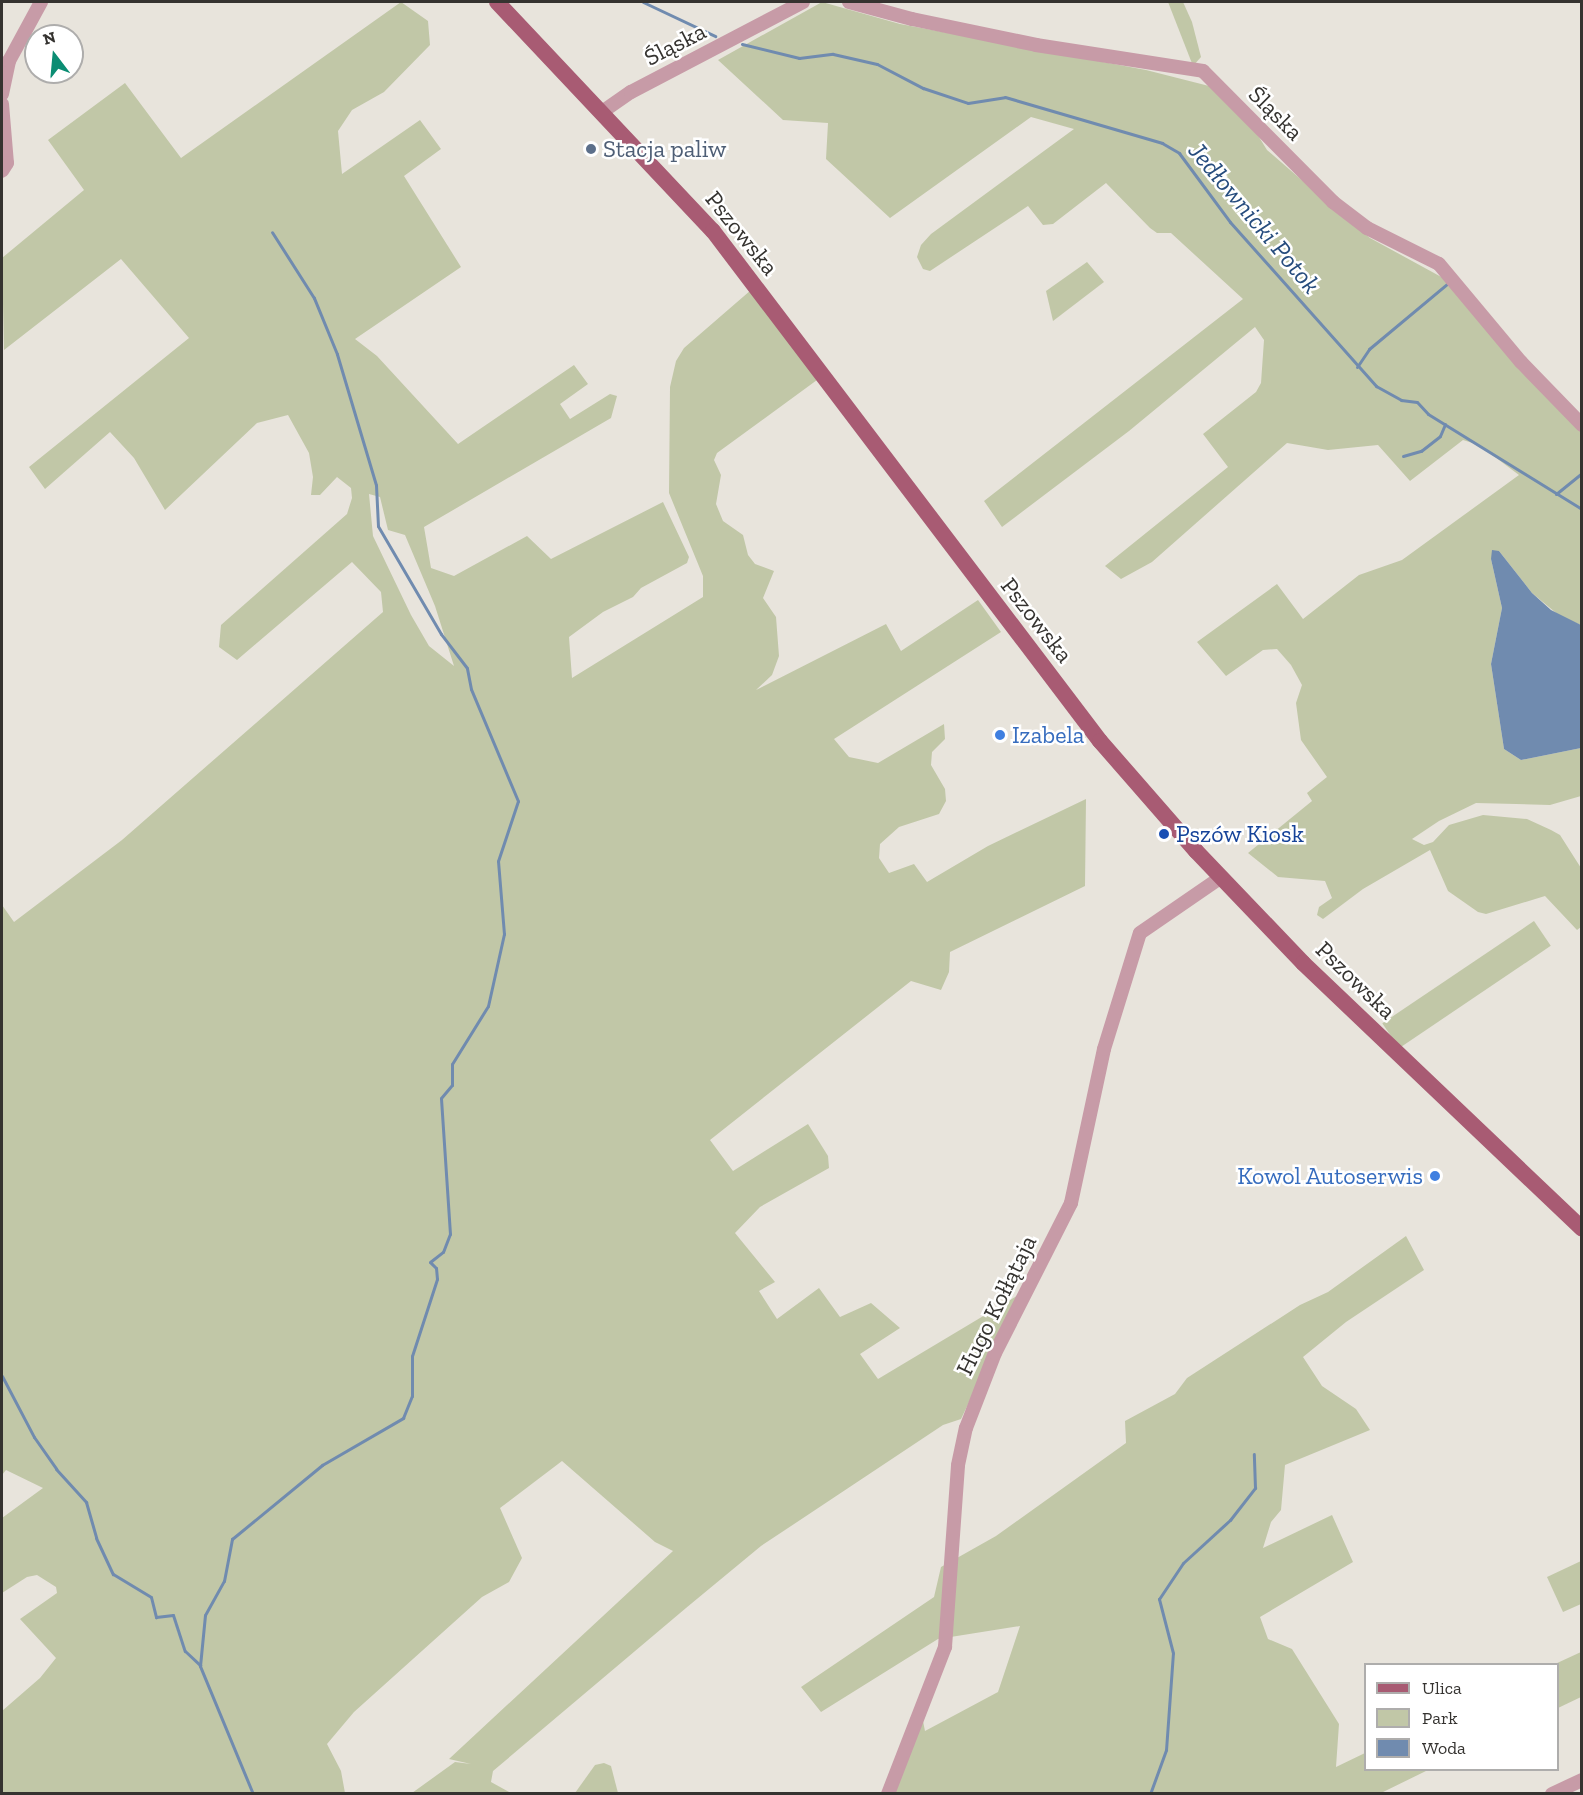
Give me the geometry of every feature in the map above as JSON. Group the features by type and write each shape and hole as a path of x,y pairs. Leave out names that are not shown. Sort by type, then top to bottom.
{"main road":[{"name":"Pszowska","path":"497,2 713,231 1100,741 1220,878 1303,963 1581,1229"}],"street":[{"path":"2,94 9,61 41,2"},
{"name":"Śląska","path":"602,112 631,92 803,2"},
{"name":"Śląska","path":"849,2 912,20 1036,45 1203,71 1333,202 1367,228 1438,264 1521,362 1581,425"},
{"path":"2,104 7,163 2,171"},
{"name":"Hugo Kołłątaja","path":"888,1794 945,1647 958,1464 966,1428 995,1353 1071,1203 1104,1048 1140,933 1220,878"},
{"path":"1552,1794 1581,1780"}],"green space":[{"path":"401,2 428,21 430,45 384,92 352,110 338,131 342,174 420,120 441,149 404,176 461,267 355,339 377,356 458,444 574,365 588,384 560,404 570,419 610,394 617,396 611,418 424,527 431,568 454,576 527,536 551,559 663,502 689,557 687,563 641,588 633,597 603,612 569,637 572,678 703,597 703,576 669,493 670,387 676,361 684,348 751,290 817,380 717,453 714,460 721,475 716,504 723,521 743,535 748,555 755,564 774,571 763,598 776,617 779,656 772,675 756,690 886,624 901,651 978,600 1001,632 834,739 849,757 878,763 944,724 945,739 932,752 931,765 945,789 946,801 939,814 899,827 880,844 879,858 889,873 914,864 927,882 988,846 1086,799 1085,886 950,952 949,972 941,990 911,981 710,1140 733,1171 808,1124 828,1156 829,1168 760,1207 735,1233 775,1282 759,1291 777,1319 819,1288 840,1317 871,1303 900,1328 860,1354 878,1379 1020,1294 961,1419 943,1425 761,1546 686,1608 493,1771 491,1782 511,1793 412,1793 455,1762 471,1764 449,1759 673,1551 655,1542 562,1461 500,1508 522,1558 509,1582 482,1597 354,1712 327,1744 341,1771 345,1793 2,1793 2,1711 40,1678 56,1658 20,1619 57,1593 56,1587 37,1575 27,1577 2,1593 2,1518 43,1488 6,1470 2,1475 2,905 14,922 122,840 383,612 381,592 352,562 237,660 219,647 221,625 347,514 352,498 351,488 337,477 320,495 311,495 313,477 309,453 288,415 257,423 165,510 134,458 110,432 45,489 29,467 189,338 121,259 4,350 2,258 84,190 48,140 125,83 181,158","holes":["369,494 380,497 388,530 405,535 435,606 454,666 429,646 411,615 373,536"]},
{"path":"822,2 900,24 1146,70 1209,86 1254,129 1267,150 1343,216 1370,238 1445,279 1581,429 1581,625 1561,617 1532,593 1499,551 1491,559 1502,608 1491,664 1504,749 1521,760 1581,748 1581,796 1550,805 1476,803 1439,821 1412,839 1424,845 1433,842 1449,825 1483,815 1527,819 1551,830 1560,835 1581,868 1581,927 1577,930 1545,896 1486,914 1478,912 1448,891 1430,850 1363,889 1323,919 1317,915 1319,907 1332,898 1325,881 1278,877 1248,853 1312,801 1307,793 1327,777 1301,740 1296,703 1302,685 1291,665 1277,649 1263,650 1226,676 1197,642 1277,584 1303,619 1359,575 1402,560 1519,475 1479,445 1463,440 1410,481 1378,445 1328,450 1287,443 1152,562 1121,579 1105,566 1228,467 1203,434 1256,392 1261,383 1264,340 1255,327 1129,431 1002,527 984,501 1243,299 1171,233 1157,233 1150,228 1106,183 1053,224 1043,225 1028,206 930,271 923,269 917,257 921,245 931,234 1074,129 1031,117 890,218 826,159 828,123 783,120 718,60"},
{"path":"1168,2 1183,2 1192,22 1201,57 1193,66"},
{"path":"1087,262 1104,282 1053,321 1046,291"},
{"path":"1534,921 1551,946 1399,1048 1382,1023"},
{"path":"1406,1236 1424,1270 1346,1322 1303,1357 1322,1386 1356,1409 1370,1430 1285,1465 1281,1510 1271,1522 1263,1548 1332,1515 1353,1562 1260,1617 1268,1639 1292,1649 1339,1724 1336,1767 1364,1753 1364,1771 1426,1771 1379,1794 895,1793 923,1721 925,1731 998,1692 1020,1626 938,1639 821,1712 801,1687 934,1597 941,1567 996,1536 1126,1443 1125,1421 1175,1394 1187,1378 1300,1305 1328,1292"},
{"path":"1581,1561 1581,1604 1563,1612 1547,1577"},
{"path":"1581,1652 1581,1697 1559,1708 1559,1663 1557,1663"},
{"path":"604,1763 611,1766 618,1793 575,1793 595,1765"}],"water":[{"path":"1492,550 1499,551 1532,593 1551,610 1581,625 1581,748 1521,760 1504,749 1491,664 1502,608 1491,559"}],"waterway":[{"name":"Jedłownicki Potok","path":"643,2 715,36"},
{"name":"Jedłownicki Potok","path":"742,44 799,58 833,54 877,64 923,88 968,103 1005,97 1162,143 1179,153 1230,222 1376,386 1401,400 1417,402 1428,414 1582,509"},
{"path":"253,1794 200,1666 205,1615 224,1581 232,1539 322,1465 403,1418 412,1396 412,1356 437,1279 436,1268 430,1262 443,1252 450,1234 441,1098 452,1085 452,1064 488,1006 504,934 498,861 518,801 471,689 467,668 441,634 378,526 376,485 337,354 314,298 272,232"},
{"path":"1357,367 1369,349 1447,284"},
{"path":"1403,456 1421,451 1440,436 1445,424"},
{"path":"1556,494 1582,473"},
{"path":"2,1376 34,1437 56,1469 86,1502 96,1538 113,1574 151,1597 156,1617 173,1615 185,1651 200,1665"},
{"path":"1150,1794 1166,1750 1173,1653 1159,1599 1183,1563 1230,1520 1255,1488 1254,1454"}],"place":[{"name":"Stacja paliw","path":"591,149"},
{"name":"Izabela","path":"1000,735"},
{"name":"Pszów Kiosk","path":"1164,834"},
{"name":"Kowol Autoserwis","path":"1435,1176"}]}
